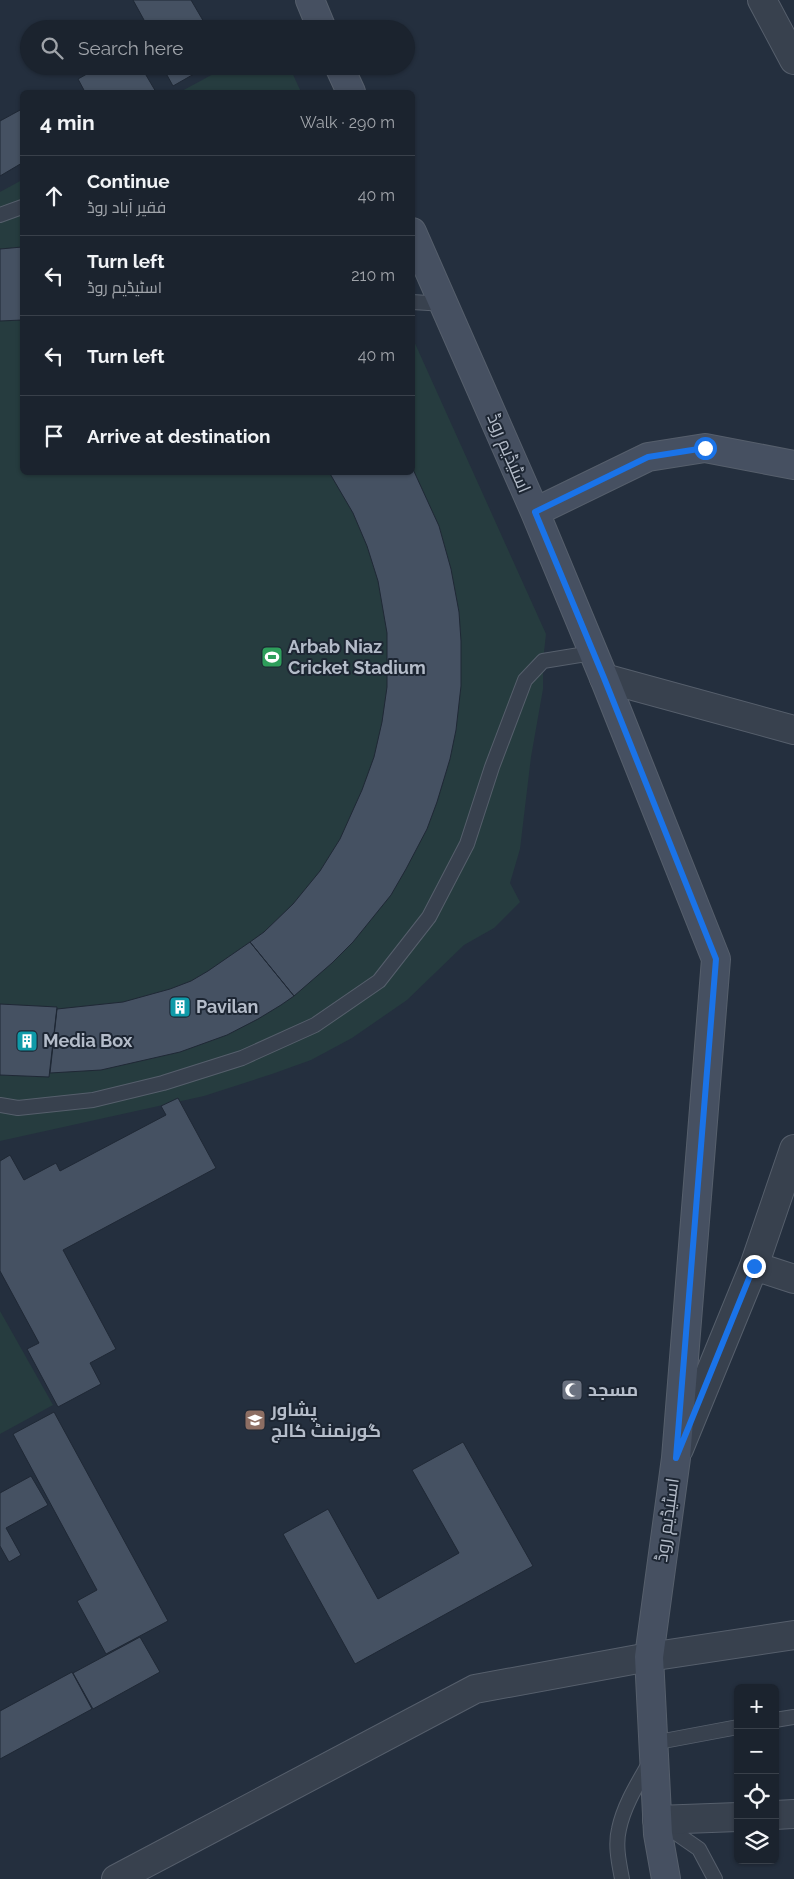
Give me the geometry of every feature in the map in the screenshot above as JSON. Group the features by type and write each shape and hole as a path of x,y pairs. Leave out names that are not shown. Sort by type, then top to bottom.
{"main road":[{"path":"310,0 318,20"},
{"path":"343,75 350,90"},
{"name":"اسٹیڈیم روڈ","path":"415,239 535,512 604,678 716,959 676,1458 649,1657 658,1827 666,1879"},
{"path":"535,512 648,457 705,448 794,465"}],"street":[{"path":"762,0 794,60"},
{"path":"604,678 794,730"},
{"path":"676,1458 754,1266 794,1149"},
{"path":"754,1266 794,1279"},
{"path":"116,1879 475,1688 649,1657 794,1635"},
{"path":"779,1815 794,1814"},
{"path":"658,1827 734,1817"}],"lane":[{"path":"0,215 20,208"},
{"path":"415,302 445,304"},
{"path":"0,1105 18,1108 92,1100 163,1083 242,1058 315,1025 379,981 429,917 467,844 492,767 525,680 544,661 592,653"},
{"path":"779,1719 794,1716"},
{"path":"622,1879 618,1858 619,1829 631,1796 654,1749 734,1728"},
{"path":"658,1827 698,1849 715,1879"}],"green space":[{"path":"211,75 293,75 300,90 184,90"},
{"name":"Arbab Niaz Cricket Stadium","path":"20,181 20,475 415,475 415,343 546,634 543,661 543,689 531,757 520,849 510,883 520,902 494,928 464,945 407,1000 352,1038 311,1060 204,1096 0,1141 0,192"},
{"path":"0,1311 53,1405 0,1434"}],"building":[{"path":"133,0 191,0 203,20 144,20"},
{"path":"85,75 146,75 155,90 84,90 78,79"},
{"path":"167,75 192,75 173,86"},
{"path":"20,110 20,164 0,176 0,121"},
{"path":"20,247 20,320 0,321 0,249"},
{"path":"415,474 439,526 451,569 459,612 461,686 456,730 450,759 427,829 391,895 353,942 294,996 250,942 264,932 293,904 320,871 340,839 362,790 374,757 387,687 387,633 378,581 367,546 353,513 331,475"},
{"name":"Pavilan","path":"250,942 294,996 281,1005 227,1035 180,1052 101,1070 50,1073 57,1009 123,1002 170,989 191,981"},
{"name":"Media Box","path":"0,1004 57,1007 49,1077 0,1075"},
{"path":"178,1098 216,1168 63,1250 116,1349 90,1363 101,1384 58,1407 27,1349 39,1343 0,1271 0,1161 10,1155 24,1180 56,1163 60,1171 166,1115 161,1106"},
{"path":"54,1412 168,1621 106,1654 77,1601 97,1590 13,1434"},
{"path":"463,1442 533,1566 355,1664 283,1534 328,1509 378,1599 459,1553 412,1470"},
{"path":"31,1476 48,1505 6,1528 21,1555 9,1562 0,1546 0,1493"},
{"path":"140,1637 160,1672 93,1709 73,1673"},
{"path":"72,1672 92,1709 0,1759 0,1711"}],"place":[{"name":"Arbab Niaz Cricket Stadium","path":"272,657"},
{"name":"Pavilan","path":"180,1007"},
{"name":"Media Box","path":"27,1041"},
{"name":"مسجد","path":"572,1390"},
{"name":"پشاور گورنمنٹ کالج","path":"255,1420"}],"route":[{"path":"705,448 648,457 535,512 604,678 716,959 676,1458 754,1266"}]}
